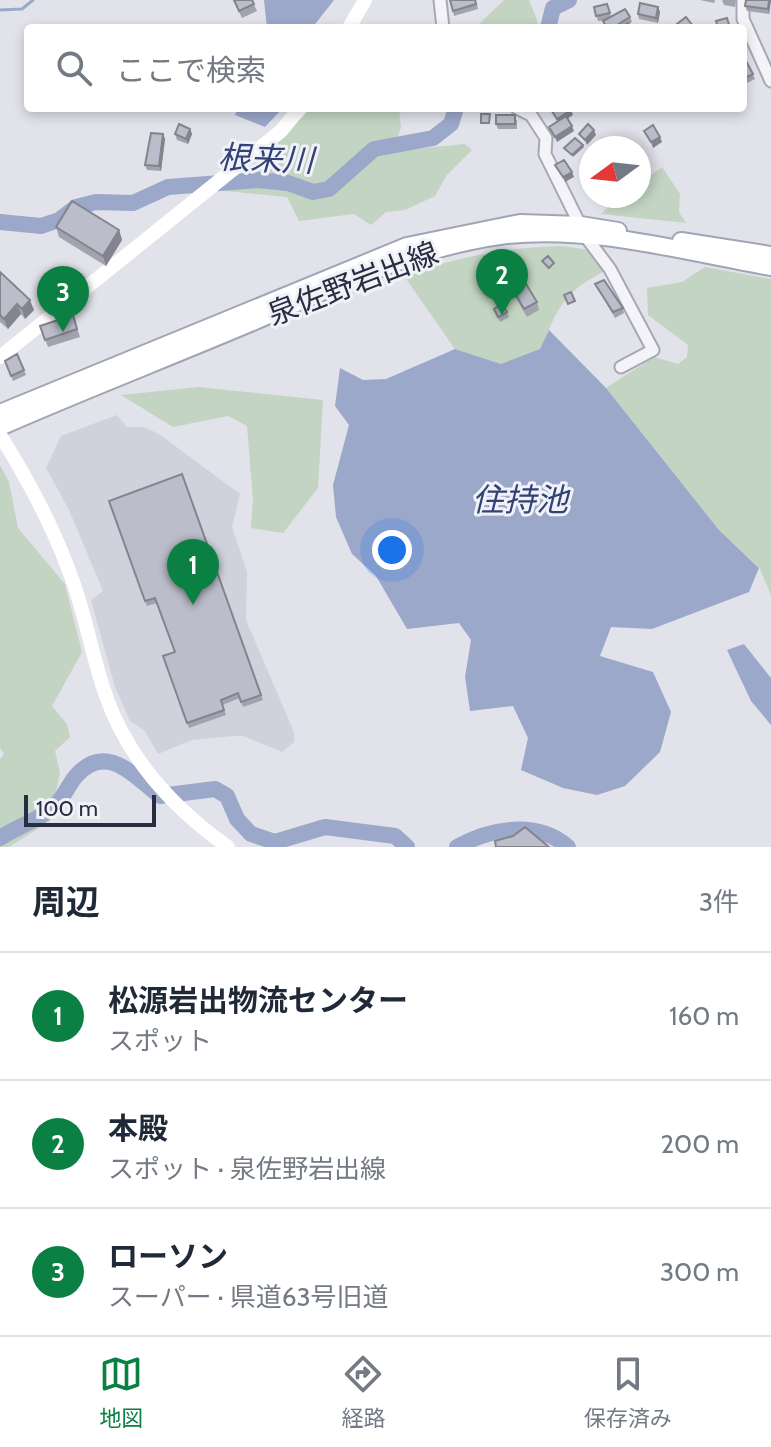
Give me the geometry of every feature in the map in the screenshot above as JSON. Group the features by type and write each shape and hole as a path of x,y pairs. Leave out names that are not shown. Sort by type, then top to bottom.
{"main road":[{"name":"泉佐野岩出線","path":"0,413 407,246 520,223 771,255"},
{"name":"泉佐野岩出線","path":"0,427 313,297 446,247 501,236 583,231 771,267"}],"street":[{"path":"351,24 365,0"},
{"path":"440,0 443,24"},
{"path":"743,0 745,24"},
{"path":"747,28 771,81"},
{"path":"0,357 240,165 281,131 297,112"},
{"path":"525,112 531,115 546,138 545,154 583,231 610,269 653,350 621,367"},
{"path":"0,435 69,568 105,694 117,724 141,765 163,792 179,809 228,847"}],"shaded area":[{"path":"117,415 127,427 144,427 159,434 240,494 232,527 247,572 246,620 294,732 294,742 282,752 243,736 233,736 192,740 158,754 145,731 130,721 115,687 91,600 103,591 69,510 46,468 61,436"}],"green space":[{"path":"504,0 529,0 538,24 481,24"},
{"path":"308,112 399,112 401,127 393,151 465,144 472,150 446,176 435,196 405,210 386,212 371,225 354,214 299,221 287,197 225,191"},
{"path":"662,167 680,194 679,212 686,223 601,214 607,208 651,208 651,175"},
{"path":"563,246 589,250 606,270 580,286 564,302 541,349 501,364 455,349 404,276 482,254"},
{"path":"705,267 771,279 771,595 759,567 719,530 606,388 654,357 678,364 687,357 688,345 648,315 647,288 682,282"},
{"path":"199,387 323,400 318,488 283,533 251,528 253,500 247,426 228,416 173,427 121,395"},
{"path":"0,465 9,482 18,528 65,584 82,652 52,706 67,724 70,737 55,751 60,773 50,821 9,847 0,847 0,759 4,754 0,748"}],"water":[{"path":"264,0 334,0 315,24 267,24"},
{"path":"236,112 279,112 265,127 235,115"},
{"name":"住持池","path":"549,330 606,388 719,530 759,568 749,592 652,629 611,627 600,656 653,672 671,712 660,752 625,786 597,795 563,788 521,770 528,738 513,706 470,711 465,677 471,640 459,623 407,629 376,576 352,554 336,517 333,485 349,425 335,406 340,368 363,380 386,379 455,349 501,364 540,349"},
{"path":"744,644 771,678 771,725 751,701 727,650"}],"building":[{"path":"234,0 252,0 254,4 239,11"},
{"path":"450,0 475,0 476,4 453,11"},
{"path":"746,0 769,0 768,9 745,6"},
{"path":"640,3 658,7 656,18 638,14"},
{"path":"607,4 610,13 596,16 594,7"},
{"path":"625,9 630,17 619,24 605,24 603,21"},
{"path":"686,17 691,24 677,24"},
{"path":"727,18 729,24 717,24 716,21"},
{"path":"747,63 753,74 747,77"},
{"path":"553,112 568,112 557,119"},
{"path":"481,114 490,114 489,123 481,123"},
{"path":"496,115 515,115 515,124 496,124"},
{"path":"566,116 572,126 555,137 549,127"},
{"path":"179,124 190,129 186,139 175,134"},
{"path":"588,124 594,130 589,136 579,134"},
{"path":"653,125 660,137 651,142 651,136 644,131"},
{"path":"151,133 163,134 159,166 145,165"},
{"path":"575,138 579,142 579,149 572,155 564,148"},
{"path":"564,160 572,172 563,177 555,165"},
{"path":"72,201 119,230 103,256 56,227"},
{"path":"548,256 554,263 549,268 542,261"},
{"path":"0,272 30,300 22,309 17,304 4,319 0,315"},
{"path":"523,279 537,302 524,309 511,286"},
{"path":"604,280 623,308 613,312 595,284"},
{"path":"571,292 575,301 568,304 564,295"},
{"path":"502,304 507,312 498,317 494,309"},
{"path":"73,315 77,329 45,340 40,326"},
{"path":"17,354 24,370 11,376 5,361"},
{"path":"182,474 261,695 241,702 238,693 221,700 224,710 187,723 163,656 175,652 155,598 145,601 109,501"},
{"path":"525,827 549,847 496,847 495,841 513,836"}],"waterway":[{"path":"0,10 22,9 33,0"},
{"name":"根来川","path":"549,24 553,8 569,0"},
{"name":"根来川","path":"0,222 41,226 59,220 76,207 96,202 133,203 168,187 258,180 288,183 313,192 329,189 374,149 433,138 451,124 455,112"},
{"path":"0,838 51,808 87,766 109,762 130,772 160,796 215,789 227,796 237,819 251,834 275,842 325,827 395,836 407,847"},
{"path":"457,847 484,835 514,830 542,833 568,847"}],"place":[{"name":"本殿","path":"502,315"},
{"name":"ローソン","path":"63,332"},
{"name":"松源岩出物流センター","path":"193,605"}]}
